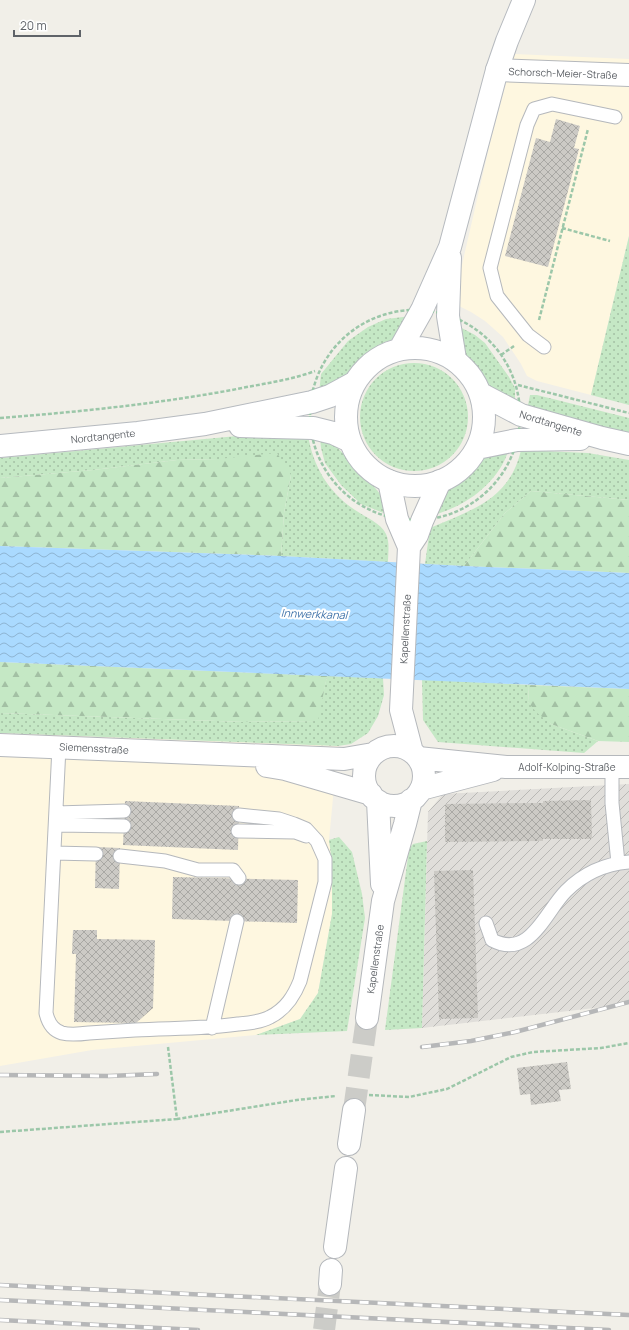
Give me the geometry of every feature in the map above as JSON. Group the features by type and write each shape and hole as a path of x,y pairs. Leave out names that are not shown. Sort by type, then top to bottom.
{"street":[{"path":"400,349 422,310 450,247 497,70 524,0"},
{"name":"Schorsch-Meier-Straße","path":"497,70 629,75"},
{"path":"450,247 448,316 454,360"},
{"name":"Nordtangente","path":"423,347 445,354 454,360 462,365 473,378 481,394 484,405 484,421 481,438 472,457 458,471 440,481 427,485 414,486 389,481 372,471 359,458 350,441 346,422 347,402 354,383 373,361 391,351 423,347"},
{"name":"Nordtangente","path":"0,446 138,433 205,424 312,402 330,396 354,383"},
{"name":"Nordtangente","path":"481,394 521,415 602,438 629,444"},
{"name":"Nordtangente","path":"205,424 313,428 333,433 350,441"},
{"name":"Nordtangente","path":"477,448 517,440 602,438"},
{"name":"Kapellenstraße","path":"389,481 397,519 409,547 401,710 415,755"},
{"name":"Kapellenstraße","path":"409,547 417,535 440,481"},
{"name":"Kapellenstraße","path":"378,751 401,710"},
{"name":"Siemensstraße","path":"0,745 344,759 378,751"},
{"path":"390,746 398,746 415,755 422,765 424,773 424,781 416,795 403,804 394,806 374,798 366,787 364,774 368,761 378,751 390,746"},
{"name":"Siemensstraße","path":"189,753 285,769 374,798"},
{"name":"Adolf-Kolping-Straße","path":"415,755 506,767 620,767"},
{"name":"Adolf-Kolping-Straße","path":"416,795 506,767"},
{"name":"Kapellenstraße","path":"367,1018 383,901 416,795"},
{"name":"Kapellenstraße","path":"374,798 383,901"},
{"path":"349,1144 360,1102"},
{"path":"335,1247 346,1168"}],"lane":[{"path":"544,347 528,335 516,322 497,296 490,268 527,126 534,109 552,104 615,117"},
{"path":"59,747 46,1013 48,1022 54,1029 62,1033 78,1034 165,1028 212,1028 256,1022 269,1018 280,1012 288,1004 296,992 300,981 325,882 325,859 317,841 306,829 279,820 239,815"},
{"path":"486,923 492,940 498,943 510,945 519,943 532,935 565,892 584,876 600,868 623,863 612,803 620,767"},
{"path":"56,819 124,811"},
{"path":"56,819 124,826"},
{"path":"238,831 295,832 317,841"},
{"path":"54,853 96,854"},
{"path":"120,856 165,861 198,870 233,870 239,878"},
{"path":"212,1028 237,921"}],"path":[{"path":"501,356 537,326 589,123"},
{"path":"562,228 610,241"},
{"path":"0,418 96,410 198,396 296,378 316,371 312,384 315,449 328,478 336,487 362,509 397,519 422,521 451,513 467,505 485,492 500,476 511,457 517,440 521,415 518,385 629,413"},
{"path":"165,1028 177,1118"},
{"path":"360,1102 409,1097 447,1089 511,1057 533,1052 601,1048 629,1043"},
{"path":"0,1132 177,1118 297,1100 336,1096"}],"shaded area":[{"path":"514,54 629,59 629,236 591,395 537,381 527,376 503,337 485,321 459,306 458,283 490,143"},
{"path":"0,733 338,746 329,840 332,862 332,914 318,993 300,1019 256,1035 92,1050 0,1066"},
{"path":"629,784 629,1004 422,1028 428,812 443,794"}],"green space":[{"path":"629,236 629,405 591,395"},
{"path":"412,316 395,339 385,342 370,351 353,366 339,386 319,394 321,374 348,341 368,327 386,319"},
{"path":"456,325 475,335 485,343 515,388 515,406 494,391 467,357 461,348"},
{"path":"414,363 435,367 452,379 464,396 468,417 464,438 452,455 435,467 414,471 393,467 376,455 364,438 360,417 364,396 376,379 393,367"},
{"path":"530,395 537,395 629,418 629,433 527,410"},
{"path":"248,435 308,435 310,446 318,468 330,487 345,503 377,523 384,530 388,541 388,562 281,556 284,513 291,475 218,459 177,460 93,470 0,478 0,458"},
{"path":"320,438 333,443 371,483 381,495 386,514 361,504 341,485 325,463"},
{"path":"509,447 502,465 490,482 466,501 431,516 449,487 472,470 482,459 493,451"},
{"path":"521,450 588,453 629,460 629,500 531,491 505,513 464,566 425,564 430,528 487,501 508,480 516,467"},
{"path":"277,453 291,475 284,513 281,556 0,546 0,478 93,470 177,460 218,459"},
{"path":"531,491 629,500 629,573 464,566 505,513"},
{"path":"0,662 327,676 318,721 244,722 0,713"},
{"path":"327,676 383,678 384,695 378,716 368,733 351,744 338,746 0,733 0,713 244,722 317,721"},
{"path":"422,679 529,685 528,702 551,724 598,741 584,753 438,742 423,720"},
{"path":"529,685 629,689 629,742 598,741 551,724 536,712 528,702"},
{"path":"339,837 352,852 362,894 365,918 347,1031 256,1035 300,1019 318,993 332,914 332,862 329,840"},
{"path":"427,841 422,1028 385,1030 409,849 413,844"}],"water":[{"name":"Innwerkkanal","path":"0,546 281,556 629,573 629,689 0,662"}],"building":[{"path":"556,119 580,126 574,148 579,149 548,267 505,256 536,138 550,142"},
{"path":"591,800 592,839 445,842 445,804 543,803 543,801"},
{"path":"125,801 239,806 238,850 123,845"},
{"path":"96,847 120,848 119,889 95,888"},
{"path":"473,870 478,1018 439,1019 434,871"},
{"path":"173,877 298,880 297,923 172,919"},
{"path":"73,930 97,930 97,939 155,940 153,1008 136,1023 74,1022 76,954 72,954"},
{"path":"567,1062 571,1089 559,1090 561,1101 531,1105 530,1094 520,1095 517,1068"}],"tunnel":[{"path":"354,1110 367,1018"},
{"path":"324,1330 330,1284"}],"railway":[{"path":"422,1047 471,1041 515,1032 629,1002"},
{"path":"0,1075 109,1076 157,1074"},
{"path":"0,1285 629,1315"},
{"path":"0,1300 609,1330"},
{"path":"0,1320 198,1330"}]}
